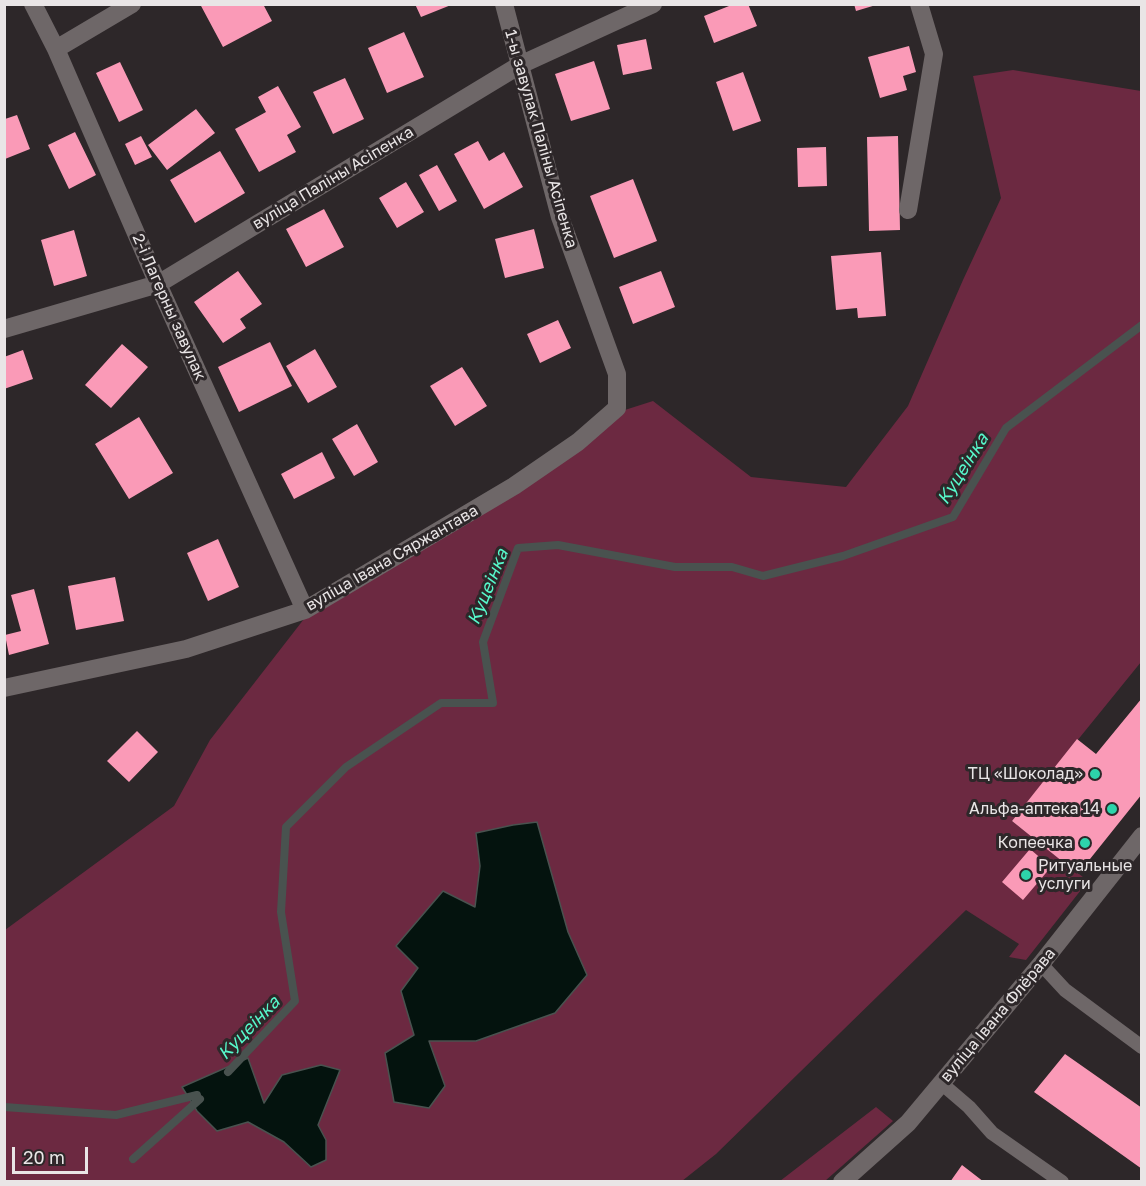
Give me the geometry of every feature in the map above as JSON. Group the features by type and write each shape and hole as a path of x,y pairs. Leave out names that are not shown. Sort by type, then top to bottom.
{"street":[{"name":"2-і Лагерны завулак","path":"33,4 56,48 158,284 305,610"},
{"path":"56,48 132,4"},
{"name":"1-ы завулак Паліны Асіпенка","path":"504,4 560,217 617,374"},
{"name":"вуліца Паліны Асіпенка","path":"4,329 158,284 520,65 653,4"},
{"path":"908,210 934,54 919,4"},
{"name":"вуліца Івана Сяржантава","path":"4,688 186,649 305,610 514,486 578,442 617,408 617,374"},
{"name":"вуліца Івана Флёрава","path":"842,1182 908,1123 1041,964 1142,836"}],"lane":[{"path":"1041,964 1065,990 1142,1047"},
{"path":"941,1083 969,1107 992,1133 1058,1181"}],"shaded area":[{"path":"1013,70 1141,91 1141,662 1012,821 1088,881 1026,960 1009,957 1019,944 966,910 716,1154 682,1181 5,1182 5,930 174,806 210,740 328,588 489,493 606,416 653,401 751,477 846,487 908,406 1001,198 973,76","holes":["476,833 568,932 587,975 476,1041 429,1041 445,1086 385,1053 414,1035 419,968 396,946 412,929 475,908 480,866","264,1103 318,1125 326,1140 311,1167 284,1142 248,1122"]},
{"path":"537,822 568,932 587,975 555,1013 476,1041 429,1041 445,1086 429,1108 394,1102 385,1053 414,1035 401,991 418,968 396,946 443,891 475,907 480,866 476,833"},
{"path":"248,1058 264,1103 282,1075 321,1065 340,1070 318,1125 326,1140 326,1160 311,1167 284,1142 248,1122 217,1131 197,1111 182,1087"},
{"path":"876,1107 893,1121 825,1181 780,1181"}],"building":[{"path":"200,4 263,4 272,21 223,47"},
{"path":"415,4 451,4 451,5 421,17"},
{"path":"734,4 748,4 757,26 714,43 704,16"},
{"path":"854,4 876,4 876,5 856,11"},
{"path":"404,32 424,77 387,93 368,48"},
{"path":"646,39 652,69 623,75 617,45"},
{"path":"909,46 916,72 903,76 907,90 880,98 868,57"},
{"path":"594,61 610,109 571,121 555,74"},
{"path":"120,62 143,110 119,122 96,73"},
{"path":"743,72 761,121 733,131 716,82"},
{"path":"345,78 364,119 333,134 313,92"},
{"path":"278,86 301,127 287,135 296,152 259,172 235,129 266,112 258,97"},
{"path":"196,109 215,133 167,170 148,145"},
{"path":"17,115 30,149 5,159 5,119"},
{"path":"75,132 96,175 69,189 48,145"},
{"path":"141,136 152,157 135,165 125,144"},
{"path":"898,136 900,230 869,231 867,137"},
{"path":"478,141 489,161 504,152 523,187 484,209 454,154"},
{"path":"826,147 827,186 798,187 797,148"},
{"path":"220,151 245,193 195,223 170,180"},
{"path":"437,165 457,201 439,211 419,175"},
{"path":"633,179 657,241 614,258 590,196"},
{"path":"406,182 424,212 397,228 379,198"},
{"path":"324,209 344,247 306,267 286,229"},
{"path":"534,229 544,268 505,278 495,239"},
{"path":"74,230 87,276 54,286 41,240"},
{"path":"881,252 886,316 858,318 857,308 836,310 831,256"},
{"path":"238,271 262,304 240,319 246,328 223,343 194,302"},
{"path":"661,271 675,307 633,324 619,287"},
{"path":"558,320 571,348 540,363 527,334"},
{"path":"270,342 292,386 239,412 218,367"},
{"path":"122,344 148,367 111,408 85,385"},
{"path":"315,349 337,387 308,403 286,366"},
{"path":"23,350 33,379 4,389 4,357"},
{"path":"462,367 487,406 455,426 430,386"},
{"path":"139,417 173,473 129,499 95,444"},
{"path":"357,424 378,462 354,476 332,439"},
{"path":"322,452 335,478 294,499 281,474"},
{"path":"218,539 239,587 208,601 187,553"},
{"path":"115,577 124,621 76,630 68,586"},
{"path":"34,589 49,644 9,655 5,635 21,631 11,595"},
{"name":"ТЦ «Шоколад»","path":"1142,698 1142,794 1078,874 1012,821 1077,739 1096,754"},
{"path":"137,731 158,752 129,782 107,761"},
{"name":"Ритуальные услуги","path":"1030,849 1051,867 1023,900 1002,882"},
{"path":"1065,1054 1142,1108 1142,1169 1034,1092"},
{"path":"962,1165 984,1182 950,1182"}],"waterway":[{"name":"Куцеінка","path":"228,1072 295,1001 281,912 286,827 346,767 441,703 493,703 483,642 518,548 558,545 675,567 732,567 763,576 843,556 953,517 1006,428 1142,325"},
{"path":"4,1107 116,1115 197,1095"},
{"name":"Куцеінка","path":"133,1159 200,1099"}],"place":[{"name":"ТЦ «Шоколад»","path":"1095,774"},
{"name":"Альфа-аптека 14","path":"1112,809"},
{"name":"Копеечка","path":"1085,843"},
{"name":"Ритуальные услуги","path":"1026,875"}]}
